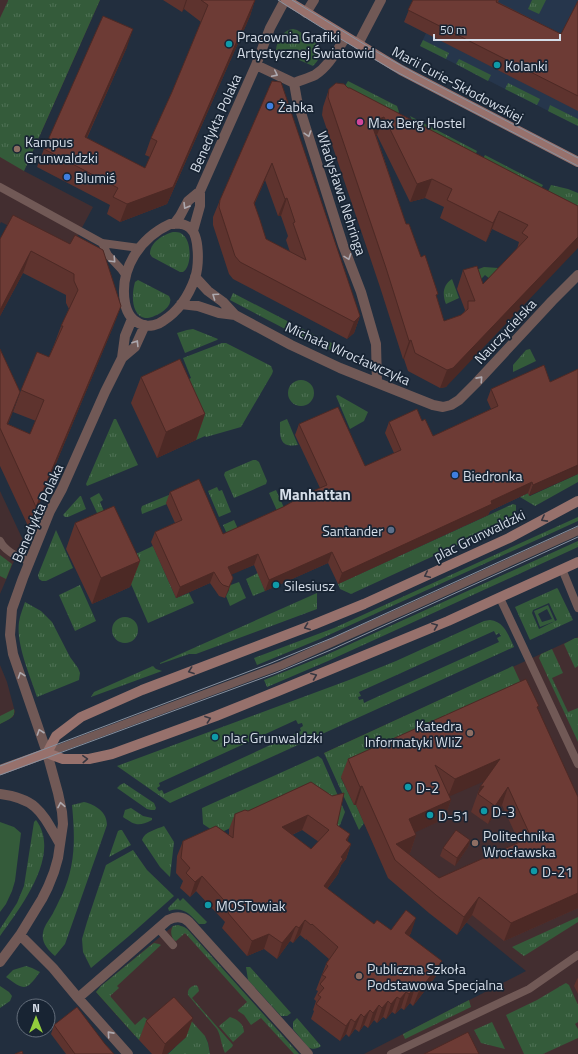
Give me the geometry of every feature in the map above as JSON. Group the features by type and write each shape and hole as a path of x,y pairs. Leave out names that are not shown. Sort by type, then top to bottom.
{"main road":[{"name":"Marii Curie-Skłodowskiej","path":"285,0 401,70 578,162"},
{"name":"plac Grunwaldzki","path":"47,753 56,736 81,717 142,690 364,604 509,538 578,501"},
{"path":"0,770 47,753 63,760 89,759 112,754 216,716 448,621 578,562"}],"street":[{"name":"Benedykta Polaka","path":"193,231 200,206 200,191 256,65 270,28 285,0"},
{"path":"306,13 314,0"},
{"path":"358,44 381,0"},
{"path":"256,65 294,83 310,77 318,72 328,63 346,38"},
{"name":"Władysława Nehringa","path":"294,83 297,100 344,245 361,292 376,344 377,382"},
{"name":"Benedykta Polaka","path":"174,224 188,201 200,191"},
{"path":"170,224 186,225 193,231 198,251 198,262 195,277 181,304 175,312 162,322 156,324 145,325 132,319 128,314 124,298 124,290 127,271 131,260 139,248 155,233 170,224"},
{"name":"Nauczycielska","path":"451,405 459,400 476,383 578,275"},
{"name":"Michała Wrocławczyka","path":"195,277 208,292 223,302 235,315 291,345 340,368 433,405 443,407 451,405"},
{"name":"Michała Wrocławczyka","path":"181,304 198,306 219,313 235,315"},
{"name":"Benedykta Polaka","path":"0,962 20,935 48,887 58,858 63,824 57,788 47,753 13,654 10,635 14,604 50,511 62,489 122,358 125,336 132,319"},
{"name":"Benedykta Polaka","path":"122,358 135,347 145,325"},
{"path":"0,794 16,796 31,803 42,814 60,844"},
{"path":"78,998 158,928 174,917 182,917 186,919 308,1054"},
{"path":"20,935 53,968 128,1054"}],"lane":[{"path":"0,187 102,243 139,248"},
{"path":"102,243 108,254 126,276"},
{"path":"47,753 282,665 578,532"},
{"path":"0,541 2,546 12,554 30,562"},
{"path":"562,569 578,608"},
{"path":"500,598 578,764"},
{"path":"158,928 173,945"},
{"path":"391,1054 529,989 578,955"}],"shaded area":[{"name":"Kampus Grunwaldzki","path":"0,0 100,0 24,171 93,207 67,256 1,222 0,224"},
{"path":"413,0 578,0 578,126 420,46 426,33 404,22"},
{"path":"0,491 23,540 0,594"},
{"name":"Politechnika Wrocławska","path":"578,637 578,1054 364,1054 526,971 446,906 383,865 356,805 354,805 324,753"},
{"path":"0,665 7,682 15,712 13,717 0,724"},
{"path":"178,925 187,929 299,1054 210,1054 205,1036 135,1036 96,992 101,986 173,926"}],"green space":[{"name":"Kampus Grunwaldzki","path":"8,0 100,0 24,171 0,157 0,18"},
{"path":"532,0 546,0 539,14 528,9"},
{"path":"293,29 297,30 313,41 320,49 318,60 313,66 276,50 283,33"},
{"path":"423,40 449,53 446,59 420,46"},
{"path":"459,59 491,75 488,81 456,64"},
{"path":"348,81 397,106 399,112 395,119 342,91"},
{"path":"508,83 540,99 537,105 505,89"},
{"path":"550,105 578,119 578,126 548,111"},
{"path":"410,116 477,151 474,158 415,125"},
{"path":"485,155 543,185 539,192 481,162"},
{"path":"551,185 578,193 578,213 546,196"},
{"path":"173,232 179,232 182,234 188,242 190,253 188,265 183,272 180,272 152,257 150,254 152,246 161,237"},
{"path":"484,267 498,268 502,270 495,283 485,275 480,280 471,272"},
{"path":"452,279 459,298 446,304 444,290 449,281"},
{"path":"138,280 169,296 170,301 167,308 152,317 145,318 140,316 134,308 133,303 133,291 135,282"},
{"path":"233,293 291,323 287,330 230,300"},
{"path":"297,326 345,349 347,354 345,357 294,333"},
{"path":"193,329 218,339 185,353 177,333"},
{"path":"222,343 226,343 271,366 273,371 241,427 206,437 205,436 196,440 171,387 191,378 183,358"},
{"path":"530,349 536,361 513,372 513,365 526,350"},
{"path":"301,380 310,384 314,393 310,402 301,406 292,402 288,393 292,384"},
{"path":"338,395 368,412 364,421 350,429 336,396"},
{"path":"114,419 116,419 138,465 87,486 86,484"},
{"path":"287,419 298,445 287,445 282,440 280,422"},
{"path":"253,460 259,462 267,481 266,484 234,498 224,475 225,472"},
{"path":"578,474 578,482 535,506 520,497 528,493 530,496"},
{"path":"198,483 166,503 167,504 142,514 142,506"},
{"path":"217,487 219,491 222,490 231,512 219,517 208,491"},
{"path":"276,490 286,512 279,515 269,493"},
{"path":"99,493 103,500 100,502 110,525 104,528 90,498"},
{"path":"80,496 86,509 65,517 63,515"},
{"path":"513,504 516,505 516,518 351,594 340,589 338,584"},
{"path":"578,517 578,521 320,639 257,665 254,658 334,628"},
{"path":"234,520 253,563 242,568 223,525"},
{"path":"56,530 73,568 46,581 42,581 39,579 38,575"},
{"path":"578,541 578,547 328,661 267,687 264,680 326,655"},
{"path":"153,546 176,598 189,593 194,603 148,623 121,561"},
{"path":"0,555 12,564 6,579 0,576"},
{"path":"258,573 265,591 253,596 246,579"},
{"path":"239,582 246,598 230,606 226,596 229,590 228,586"},
{"path":"80,585 96,621 75,631 59,595"},
{"path":"557,588 573,620 530,640 515,607","holes":["549,603 557,620 539,629 532,613 533,610"]},
{"path":"317,593 317,609 196,654 189,654 160,664 160,663"},
{"path":"25,602 41,611 52,622 80,673 79,680 37,697 24,660 20,640 19,622"},
{"path":"548,605 555,621 540,627 534,611","holes":["547,609 552,619 542,622 538,614"]},
{"path":"125,617 134,621 138,630 134,639 125,643 116,639 112,630 116,621"},
{"path":"484,621 495,621 503,626 514,647 170,803 117,766 349,680 396,661","holes":["494,631 496,635 499,633 501,636 497,638 499,642 364,703 363,699 359,700 358,697 361,696 359,692","296,720 298,724 302,723 303,726 300,728 301,731 164,794 162,790 159,791 157,788 160,786 159,783"]},
{"path":"578,638 578,666 575,668 564,644"},
{"path":"552,649 563,673 552,678 568,712 578,708 578,742 539,658 541,654"},
{"path":"153,666 162,671 91,697 94,692"},
{"path":"513,666 538,721 341,778 364,823 359,830 324,753"},
{"path":"14,709 14,715 0,724 0,716"},
{"path":"318,756 322,759 345,812 340,825 334,830 305,791 218,834 203,824 202,808"},
{"path":"124,783 154,803 156,808 155,810 147,809 117,788"},
{"path":"84,802 97,807 103,813 107,820 107,825 65,944 55,956 44,943 43,933 67,884 70,872 74,839 72,805"},
{"path":"131,808 143,816 152,818 152,820 143,824 131,822 123,817 125,810"},
{"path":"36,820 43,834 44,849 41,865 27,896 0,936 0,929 17,903 24,886 34,822"},
{"path":"0,822 14,827 21,833 15,881 6,904 0,912"},
{"path":"164,826 174,842 170,877 160,867 142,840 148,833"},
{"path":"122,830 131,845 109,857 118,831"},
{"path":"133,850 147,870 174,896 91,968 83,952 82,939 106,865"},
{"path":"178,898 180,901 183,898 207,922 205,924 199,924 189,914 182,910 169,911 168,908"},
{"path":"578,917 578,922 524,956 512,947"},
{"path":"178,925 187,929 299,1054 294,1054 261,1018 251,1025 244,1015 238,1011 247,1002 185,933 176,941 174,940 171,930 173,926"},
{"path":"154,943 161,945 117,986 119,988 110,996 135,1025 144,1017 151,1023 177,1005 205,1036 210,1054 168,1054 186,1037 139,1040 96,992 101,986"},
{"path":"26,966 40,972 28,986 21,987 6,977 13,970"},
{"path":"246,967 250,967 291,1013 287,1016 281,1016 248,980"},
{"path":"566,983 569,985 578,1005 578,1022 575,1024 578,1029 578,1038 543,1054 524,1054 506,1015 537,1000"},
{"path":"196,985 199,991 192,998 233,1045 225,1053 217,1029 188,995 190,988"},
{"path":"0,986 12,996 10,1001 0,1008"},
{"path":"469,1000 471,1007 405,1039 403,1034"},
{"path":"230,1017 240,1022 244,1029 244,1032 233,1042 219,1026"},
{"path":"297,1018 321,1046 314,1049 308,1047 293,1029 293,1022"},
{"path":"492,1022 505,1049 481,1043 474,1030"}],"building":[{"path":"201,0 255,0 173,187 127,204 113,197 118,188 44,149 103,16 133,29 85,137 145,168 157,141 151,138 208,5"},
{"path":"413,0 497,0 496,2 561,34 578,1 578,96 408,10"},
{"path":"272,81 281,82 360,316 354,322 240,262 235,256 219,207 220,200","holes":["272,163 285,199 287,198 295,222 293,223 306,260 266,239 254,203"]},
{"path":"336,83 344,84 348,88 578,206 578,237 453,368 447,370 415,353 411,340 409,341 328,97 329,89","holes":["384,117 417,184 432,179 452,189 447,200 493,223 499,211 528,225 522,233 528,237 483,284 477,266 463,270 475,301 468,301 468,309 461,315 444,321 436,295 438,294 425,255 421,257 409,224 406,224 371,122"]},
{"path":"13,215 70,244 75,235 103,250 121,306 36,507 0,428 0,349 20,392 7,424 30,434 44,400 21,390 37,352 49,357 63,326 61,326 78,290 74,281 74,274 31,251 0,310 0,239"},
{"path":"180,359 205,414 166,432 141,377"},
{"path":"544,365 550,382 578,369 578,465 533,485 532,482 491,501 492,504 342,573 332,552 269,580 258,554 228,567 233,578 229,587 220,582 214,572 180,587 155,532 182,520 170,492 199,479 223,534 327,485 299,424 338,407 365,466 401,450 389,422 417,409 422,421 425,419 433,436 498,406 491,389"},
{"path":"114,506 140,561 101,578 75,523"},
{"path":"526,679 539,706 537,707 578,797 578,893 511,923 479,897 464,917 395,860 362,786 360,787 348,759","holes":["500,759 480,787 484,786 478,794 495,806 508,787 531,837 439,878 396,844 416,835 409,819 451,800 435,765 455,779"]},
{"path":"311,782 332,796 344,793 337,825 350,834 346,840 351,844 341,857 343,859 324,886 374,924 377,920 391,930 406,910 416,918 405,933 442,961 419,991 415,988 409,994 406,992 400,999 397,997 391,1004 388,1001 382,1008 379,1005 373,1013 370,1010 364,1017 361,1014 355,1022 351,1019 346,1026 316,1004 321,997 318,995 324,988 320,984 326,977 322,975 328,966 326,964 338,947 312,924 311,925 305,920 299,928 296,926 282,943 269,934 252,941 228,913 232,909 202,876 195,882 186,873 190,868 181,858 183,841 216,826 233,838 235,814 245,810 248,811","holes":["308,815 329,830 311,849 282,827"]},
{"path":"456,830 470,840 457,858 443,848"},
{"path":"174,997 193,1018 165,1044 146,1021"},
{"path":"77,1007 114,1054 75,1054 56,1028 56,1023"},
{"path":"468,1032 479,1054 424,1054"},
{"path":"22,1051 23,1054 15,1054"}],"tram line":[{"path":"278,0 391,69 578,166"},
{"path":"292,0 377,52 418,75 578,158"},
{"path":"0,766 271,663 332,638 578,526"},
{"path":"0,775 276,673 333,649 578,537"}],"place":[{"name":"Pracownia Grafiki Artystycznej Światowid","path":"229,44"},
{"name":"Kolanki","path":"497,65"},
{"name":"Żabka","path":"270,106"},
{"name":"Max Berg Hostel","path":"360,122"},
{"name":"Kampus Grunwaldzki","path":"17,149"},
{"name":"Blumiś","path":"67,177"},
{"name":"Biedronka","path":"455,475"},
{"name":"Santander","path":"391,530"},
{"name":"Silesiusz","path":"276,585"},
{"name":"Katedra Informatyki WIiZ","path":"470,733"},
{"name":"plac Grunwaldzki","path":"215,737"},
{"name":"D-2","path":"408,787"},
{"name":"D-3","path":"484,811"},
{"name":"D-51","path":"430,815"},
{"name":"Politechnika Wrocławska","path":"475,843"},
{"name":"D-21","path":"534,871"},
{"name":"MOSTowiak","path":"208,905"},
{"name":"Publiczna Szkoła Podstawowa Specjalna","path":"359,976"}],"district":[{"name":"Manhattan","path":"315,494"}]}
